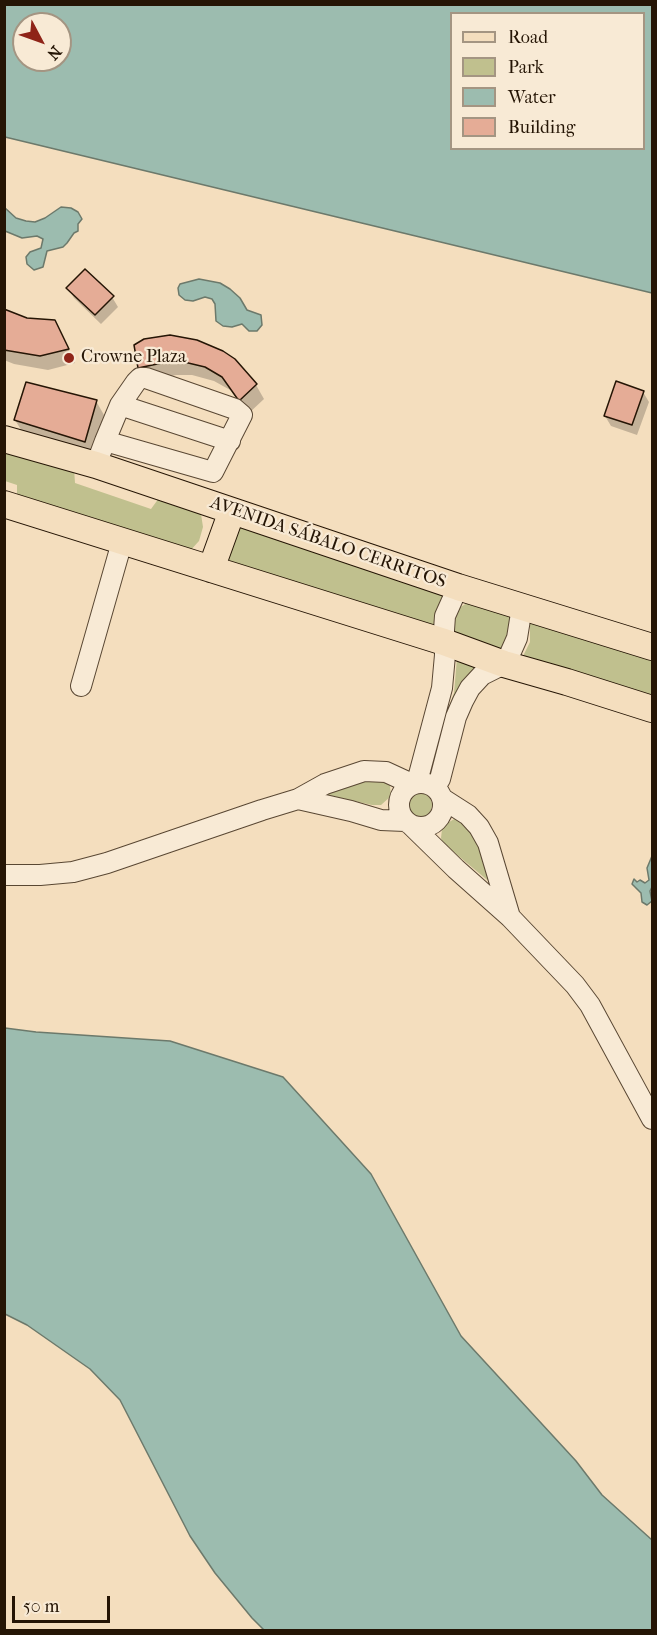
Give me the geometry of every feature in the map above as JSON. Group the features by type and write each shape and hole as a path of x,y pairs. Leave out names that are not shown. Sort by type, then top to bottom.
{"main road":[{"name":"AVENIDA SÁBALO CERRITOS","path":"4,439 96,465 458,587 652,647"},
{"path":"4,504 652,709"},
{"path":"212,569 232,511"}],"street":[{"path":"96,465 105,441 120,405 140,378 146,378 239,411 242,415 216,470 210,472 105,441"},
{"path":"120,405 230,441"},
{"path":"81,686 122,542"},
{"path":"298,800 351,810 381,820 426,827 438,820 442,813 427,788 446,656 444,642 446,616 458,587"},
{"path":"522,607 518,638 504,664 482,675 470,688 463,701 456,717 440,779 427,788 402,793 399,807 408,823 510,917 575,985 590,1005 652,1119"},
{"path":"4,875 73,872 107,863 298,800 325,784 364,771 386,772 427,788 468,814 488,843 510,917"}],"green space":[{"path":"5,446 74,468 75,483 151,509 159,498 194,508 201,514 203,527 199,541 189,552 17,499 17,485 5,481"},
{"path":"244,525 446,590 438,625 432,631 226,565 228,532"},
{"path":"467,603 516,616 507,650 457,637 454,629 455,618 459,608"},
{"path":"535,619 652,659 652,693 649,697 524,663 524,654 530,642 530,624"},
{"path":"457,658 480,665 460,692 432,771 427,767 454,693"},
{"path":"368,775 388,781 391,796 381,805 319,793"},
{"path":"420,793 429,796 432,805 429,814 420,817 411,814 408,805 411,796"},
{"path":"456,818 470,823 498,889 443,843 441,838 444,825"}],"water":[{"path":"5,4 652,5 652,293 5,137"},
{"path":"4,207 16,218 26,221 35,222 45,218 61,207 71,208 78,212 82,219 78,224 78,231 67,243 63,247 47,251 43,267 34,270 27,264 26,257 30,252 41,248 43,239 37,236 22,238 5,231"},
{"path":"199,279 220,283 230,289 240,298 247,310 261,315 262,325 257,331 249,331 242,324 232,327 223,326 216,321 215,304 212,299 205,297 193,301 185,300 179,295 180,284"},
{"path":"652,856 650,891 652,901 647,905 642,902 641,893 632,884 634,879 645,883 649,880 647,868"},
{"path":"5,1028 170,1041 283,1077 371,1174 461,1336 576,1461 602,1495 652,1540 652,1630 264,1630 215,1573 190,1536 120,1400 90,1369 27,1325 5,1314"}],"building":[{"path":"85,269 114,296 95,315 66,288"},
{"path":"4,309 27,318 55,320 69,349 40,356 4,350"},
{"path":"170,335 197,340 223,351 235,359 257,384 239,401 222,377 205,367 184,362 167,362 138,368 134,345 144,339"},
{"path":"616,381 644,391 632,425 604,416"},
{"path":"26,382 97,400 85,442 14,420"}],"place":[{"name":"Crowne Plaza","path":"69,358"}]}
